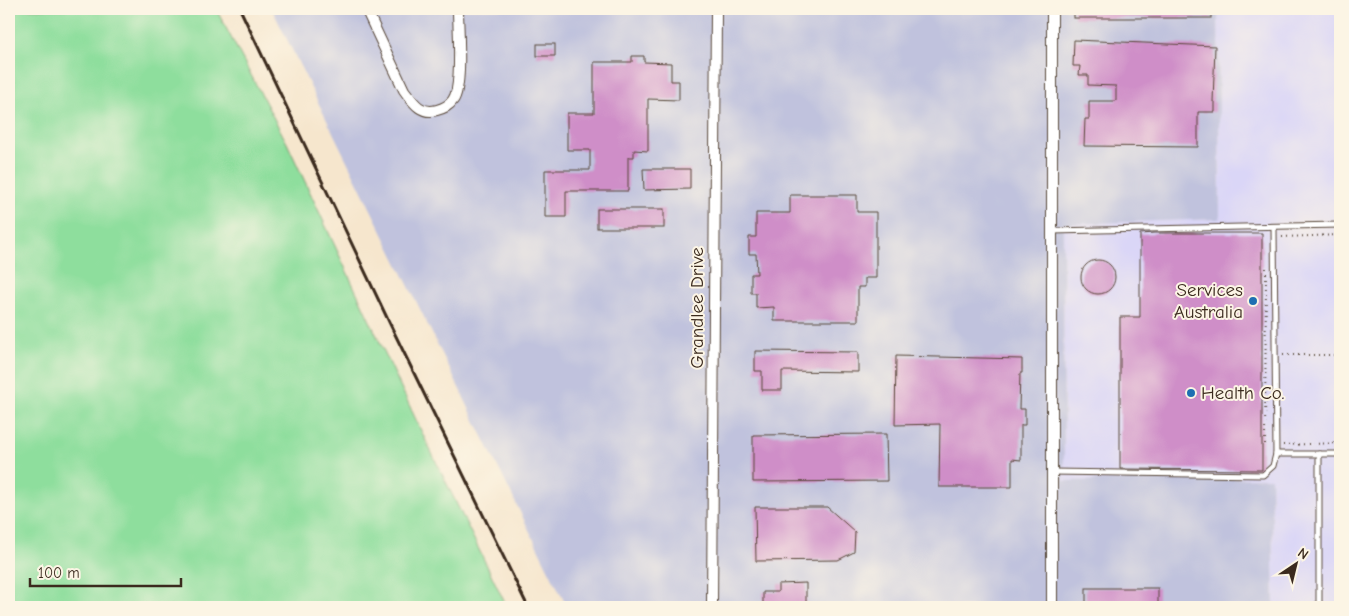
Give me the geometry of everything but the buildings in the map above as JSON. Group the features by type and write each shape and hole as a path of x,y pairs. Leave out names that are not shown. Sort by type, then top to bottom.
{"street":[{"path":"366,9 404,90 413,103 424,111 433,112 445,108 454,100 459,86 458,9"},
{"name":"Grandlee Drive","path":"712,607 716,9"},
{"path":"1052,9 1052,607"}],"lane":[{"path":"1052,232 1340,225"},
{"path":"1052,472 1263,475 1273,466 1276,454 1274,228"},
{"path":"1276,454 1340,454"},
{"path":"1318,454 1319,607"}],"path":[{"path":"1274,238 1340,235"},
{"path":"1266,267 1265,445 1340,443"},
{"path":"1275,355 1340,355"}],"shaded area":[{"path":"272,9 1218,9 1220,219 1063,224 1064,481 1271,478 1274,607 567,607"},
{"path":"1218,9 1340,9 1340,607 1274,607 1271,478 1064,482 1063,223 1220,219"}],"green space":[{"path":"20,9 216,9 287,143 425,439 507,607 9,607 9,20"}],"railway":[{"path":"240,9 390,324 528,607"}],"place":[{"name":"Services Australia","path":"1253,301"},
{"name":"Health Co.","path":"1191,393"}]}
